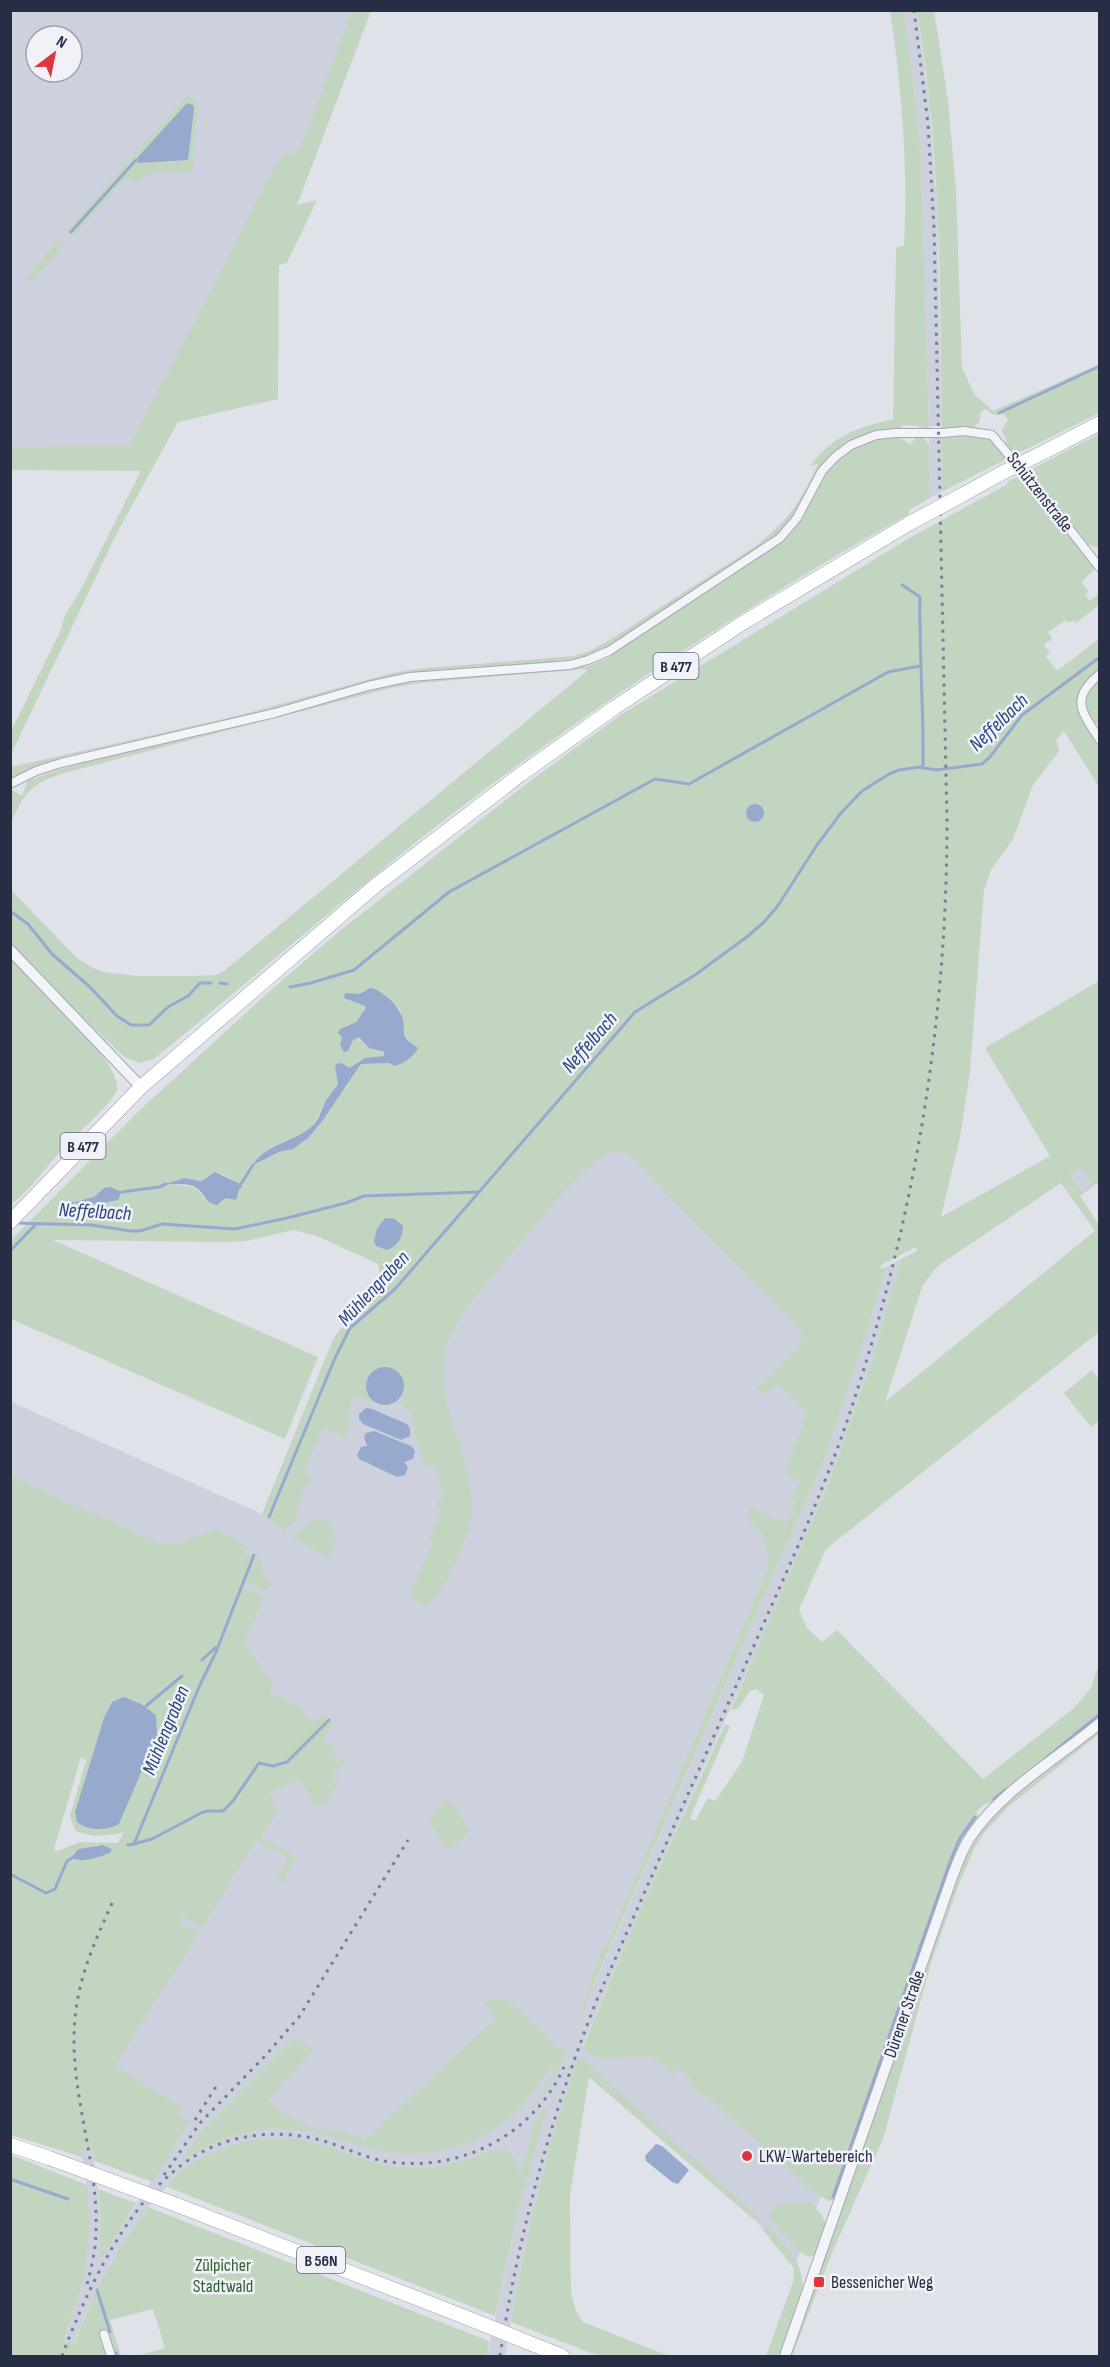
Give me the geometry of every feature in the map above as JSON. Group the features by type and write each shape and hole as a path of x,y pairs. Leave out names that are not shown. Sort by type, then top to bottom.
{"main road":[{"name":"B 477","path":"10,1222 141,1087 375,886 520,775 614,708 732,630 910,524 1000,474 1100,423"},
{"name":"B 56N","path":"10,2145 177,2205 562,2356"}],"street":[{"name":"Schützenstraße","path":"10,784 36,771 61,763 275,713 368,686 410,677 570,665 588,660 609,651 780,538 797,518 822,471 835,457 851,445 884,434 964,431 988,433 1003,445 1100,568"},
{"path":"1088,554 1100,550"},
{"path":"1100,674 1084,691 1080,706 1100,740"},
{"path":"10,950 141,1087"},
{"name":"Dürener Straße","path":"784,2356 965,1846 977,1828 1003,1800 1100,1723"},
{"path":"104,2334 111,2356"}],"shaded area":[{"path":"10,11 359,11 301,160 143,465 11,465"},
{"path":"904,11 917,11 929,101 937,207 942,426 929,426 921,160"},
{"path":"929,436 942,438 941,492 930,498"},
{"path":"607,1118 800,1284 814,1459 609,1939 600,1953 577,2024 824,1460 861,1351 886,1267 901,1259 872,1360 830,1480 582,2047 643,2035 824,2187 794,2268 752,2216 589,2076 524,2250 505,2356 487,2356 519,2207 548,2104 534,2126 504,2238 174,2175 123,2243 98,2286 68,2356 64,2340 80,2291 86,2261 87,2188 81,2151 134,1825 161,1551 11,1484 11,1402 262,1514 333,1340 339,1331 391,1282 424,1285","holes":["93,2150 158,2171 101,2258 101,2221"]},
{"path":"1081,1167 1093,1184 1082,1191 1070,1175"}],"green space":[{"path":"352,11 371,11 297,205 317,200 287,263 279,265 278,399 178,422 118,531 11,754 11,731 60,632 65,615 80,591 141,471 11,470 11,447 130,445 279,159 286,154 298,154"},
{"path":"890,11 904,11 921,160 929,430 903,425 901,429 862,436 840,448 830,456 814,476 796,515 782,532 598,653 546,664 386,678 11,780 11,767 241,715 388,674 415,669 574,656 590,651 754,547 766,537 785,519 799,501 818,464 810,466 819,455 847,434 893,419 896,248 904,245 905,186 901,98"},
{"path":"917,11 934,11 948,100 956,190 962,368 974,394 993,411 1100,364 1099,413 941,492 942,436 986,436 999,447 1007,442 1002,430 1008,420 1004,414 994,415 985,409 980,413 980,421 974,427 942,430 940,272 935,167 925,63"},
{"path":"188,95 198,103 192,172 174,171 147,175 140,183 125,178 75,235 65,232","holes":["187,103 188,160 138,163 137,158"]},
{"path":"57,241 61,242 63,247 32,282 26,279"},
{"path":"1099,434 1099,548 1087,544 1053,501 1096,568 1081,582 1089,591 1085,595 1090,601 1099,593 1099,605 1076,623 1074,620 1068,623 1066,620 1048,632 1052,639 1044,645 1050,653 1046,657 1057,671 1099,639 1099,723 1095,725 1099,732 1099,787 1064,731 1056,740 1059,751 1033,785 1013,839 991,870 984,890 970,1072 960,1137 941,1217 1050,1156 985,1048 1099,981 1099,1182 1080,1196 1099,1225 1099,1332 826,1549 799,1610 807,1628 822,1642 837,1630 983,1779 1074,1708 1091,1688 1099,1664 1099,1718 996,1801 985,1804 977,1811 978,1819 835,2199 829,2201 816,2194 709,2098 691,2089 690,2078 676,2066 675,2076 652,2056 598,2059 582,2049 640,1910 725,1724 730,1726 690,1818 695,1821 708,1798 715,1801 742,1762 764,1695 756,1689 750,1691 738,1709 731,1710 830,1480 872,1360 901,1259 917,1251 916,1247 881,1265 881,1269 886,1267 861,1351 824,1460 573,2036 600,1953 609,1939 767,1569 768,1554 765,1541 758,1529 747,1519 751,1508 786,1523 795,1502 791,1500 800,1480 785,1474 807,1412 778,1384 765,1395 757,1388 801,1345 802,1335 797,1327 629,1155 613,1152 592,1165 560,1196 484,1285 464,1312 450,1338 443,1367 444,1386 447,1405 469,1478 472,1513 464,1542 439,1594 426,1605 411,1599 410,1595 433,1542 429,1540 441,1513 436,1500 444,1497 434,1465 425,1467 409,1410 401,1405 400,1399 403,1392 398,1371 382,1367 371,1373 366,1385 372,1401 352,1397 347,1437 323,1428 304,1473 311,1477 301,1498 295,1521 284,1531 262,1514 333,1340 339,1331 390,1283 375,1283 380,1274 378,1264 317,1236 293,1230 247,1241 226,1242 53,1240 318,1357 285,1439 11,1319 11,1240 142,1108 271,990 336,934 530,781 622,714 911,537 1008,484 1007,482","holes":["364,990 385,994 400,1010 404,1033 411,1043 389,1063 361,1064 346,1087 293,1149 279,1152 255,1164 270,1148 300,1135 313,1125 338,1083 335,1067 349,1068 364,1058 384,1057 384,1052 377,1051 359,1037 356,1037 348,1046 342,1037 347,1025 356,1022 367,1008 344,998 359,994","1081,1168 1092,1183 1082,1191 1070,1175","223,1174 241,1184 238,1194 222,1202 204,1198 193,1187 168,1184 184,1178 201,1181 207,1176","1061,1183 1095,1231 885,1402 922,1287 942,1263"]},
{"path":"929,436 924,438 929,444 930,498 909,510 909,514 722,626 541,748 425,835 154,1059 140,1063 126,1058 77,1013 11,943 11,890 77,958 91,967 104,972 138,976 216,975 224,971 587,671 585,669 420,683 391,688 64,773 44,781 31,790 11,822 11,791 22,796 27,781 69,766 220,730 398,683 589,666 607,658 788,537 823,479 844,455 858,446 877,439 896,437 910,445 916,437"},
{"path":"11,955 91,1041 115,1077 117,1090 27,1191 11,1204"},
{"path":"1092,1370 1099,1380 1100,1420 1091,1427 1064,1393"},
{"path":"11,1477 162,1544 177,1544 215,1529 248,1547 244,1557 253,1555 259,1558 263,1563 262,1571 271,1583 266,1591 243,1582 241,1587 264,1597 245,1642 247,1647 273,1684 270,1692 304,1709 302,1714 314,1720 323,1715 332,1720 332,1726 323,1739 333,1746 330,1752 345,1761 340,1765 341,1768 332,1773 333,1779 338,1781 327,1804 322,1802 319,1806 315,1805 299,1779 269,1793 278,1812 261,1836 297,1858 286,1875 286,1880 289,1882 284,1883 276,1879 289,1858 256,1840 202,1928 182,1916 179,1920 198,1934 115,2066 181,2107 177,2115 190,2121 152,2182 95,2161 92,2150 82,2151 82,2157 11,2135","holes":["81,1757 86,1760 70,1816 75,1830 99,1836 124,1832 118,1843 80,1842 57,1851 54,1849","98,1845 112,1849 110,1853 84,1859 70,1859 74,1853"]},
{"path":"319,1518 326,1520 333,1529 334,1540 329,1559 291,1536"},
{"path":"1099,1729 1099,1734 1008,1807 985,1832 975,1847 959,1884 931,1963 883,2139 834,2248 792,2356 790,2356 965,1859 982,1829 1003,1806"},
{"path":"444,1800 455,1806 469,1831 463,1839 448,1849 445,1848 428,1820"},
{"path":"496,1996 513,2004 554,2043 557,2049 567,2050 552,2084 525,2117 554,2074 551,2068 523,2104 503,2123 475,2140 459,2146 426,2153 393,2153 301,2130 269,2129 222,2140 207,2146 180,2163 206,2126 294,2038 314,2049 268,2100 278,2110 321,2132 339,2130 365,2140 496,2018 484,2003"},
{"path":"579,2056 759,2217 753,2219 589,2077 570,2195 571,2292 576,2311 583,2322 669,2356 599,2356 511,2322 539,2188"},
{"path":"549,2102 519,2207 495,2316 167,2187 181,2170 206,2156 245,2142 268,2138 302,2140 383,2165 412,2168 452,2164 489,2151 504,2149 514,2156 520,2175 534,2126 532,2124"},
{"name":"Zülpicher Stadtwald","path":"11,2155 87,2185 89,2225 86,2265 64,2340 74,2344 98,2286 123,2243 148,2207 489,2341 487,2356 137,2356 165,2348 153,2309 110,2320 121,2356 11,2356"},
{"path":"98,2189 136,2203 102,2258 100,2257 101,2221"},
{"path":"809,2202 822,2215 825,2225 817,2253 810,2257 801,2253 770,2218 776,2204"},
{"path":"768,2225 795,2259 803,2287 796,2317 779,2356 766,2356 793,2282 794,2268 763,2230"}],"water":[{"path":"187,103 193,105 194,109 188,160 138,163 137,158"},
{"path":"755,804 761,807 764,813 761,819 755,822 749,819 746,813 749,807"},
{"path":"370,988 385,995 399,1010 404,1022 405,1036 418,1048 408,1059 395,1066 389,1063 361,1064 308,1138 293,1149 279,1152 253,1165 266,1151 300,1135 316,1122 326,1101 338,1084 336,1064 342,1063 349,1068 365,1058 384,1056 384,1052 369,1048 359,1037 353,1040 348,1051 344,1052 340,1045 342,1037 338,1033 340,1029 356,1022 366,1008 344,998 345,993 359,994"},
{"path":"215,1172 241,1184 236,1200 226,1198 217,1205 210,1202 192,1186 166,1184 184,1178 201,1181"},
{"path":"110,1187 122,1192 118,1200 99,1204 72,1203 94,1197 104,1188"},
{"path":"385,1218 395,1219 403,1226 399,1241 387,1250 376,1246 374,1241 377,1229"},
{"path":"385,1367 399,1372 404,1386 399,1400 385,1405 371,1400 366,1386 371,1372"},
{"path":"366,1408 407,1424 410,1436 401,1440 363,1424 359,1419 359,1414"},
{"path":"374,1431 411,1446 415,1451 413,1459 404,1462 408,1467 405,1475 397,1477 359,1459 357,1455 361,1447 367,1446 364,1437 366,1433"},
{"path":"124,1697 141,1704 156,1715 157,1735 119,1824 103,1829 86,1827 77,1822 75,1812 104,1718 112,1702"},
{"path":"103,1845 112,1849 110,1853 85,1860 71,1857 79,1849"},
{"path":"656,2144 662,2146 689,2170 678,2184 672,2182 646,2161 645,2156"}],"waterway":[{"path":"71,232 136,160"},
{"path":"999,413 1100,366"},
{"path":"902,585 920,597 923,767"},
{"name":"Neffelbach","path":"15,1223 91,1225 131,1231 140,1231 162,1224 235,1229 346,1203 364,1196 479,1192 635,1012 695,975 763,923 777,907 817,845 841,813 862,791 899,770 919,767 936,770 982,764 1022,715 1100,657"},
{"path":"290,987 354,970 449,892 655,779 689,784 888,672 920,666"},
{"path":"10,911 28,924 52,954 90,987 117,1016 131,1025 149,1025 168,1007 188,996 200,983 211,983"},
{"path":"220,983 227,984"},
{"path":"241,1184 253,1165"},
{"path":"122,1192 166,1184"},
{"name":"Mühlengraben","path":"269,1517 335,1358 350,1328 395,1289 479,1192"},
{"path":"68,1208 72,1203"},
{"path":"10,1251 36,1224"},
{"name":"Mühlengraben","path":"128,1845 134,1844 199,1687 216,1652 254,1555"},
{"path":"202,1660 216,1647"},
{"path":"146,1706 182,1676"},
{"path":"1045,1759 1100,1714"},
{"path":"134,1844 152,1839 201,1813 223,1811 233,1801 259,1763 273,1766 287,1762 329,1720"},
{"path":"994,1799 1007,1789"},
{"path":"833,2197 951,1859 960,1838 975,1817"},
{"name":"Mühlengraben","path":"10,1874 46,1893 55,1889 67,1861 74,1857"},
{"path":"10,2179 68,2199"},
{"path":"97,2290 110,2332"}],"railway":[{"path":"500,2356 526,2221 551,2132 580,2045 596,2002 802,1537 849,1415 895,1256 924,1113 941,968 946,895 947,821 934,228 928,124 914,10"},
{"path":"164,2175 200,2123 299,2017 408,1840"},
{"path":"87,2284 95,2244 96,2206 75,2064 75,2020 86,1968 113,1901"},
{"path":"62,2356 100,2270 135,2213 156,2188 179,2167 204,2151 232,2140 278,2134 309,2137 384,2161 412,2164 439,2162 490,2145 513,2130 533,2113 550,2091 564,2067"},
{"path":"195,2120 219,2082"}],"place":[{"name":"LKW-Wartebereich","path":"747,2156"},
{"name":"Bessenicher Weg","path":"819,2282"}]}
